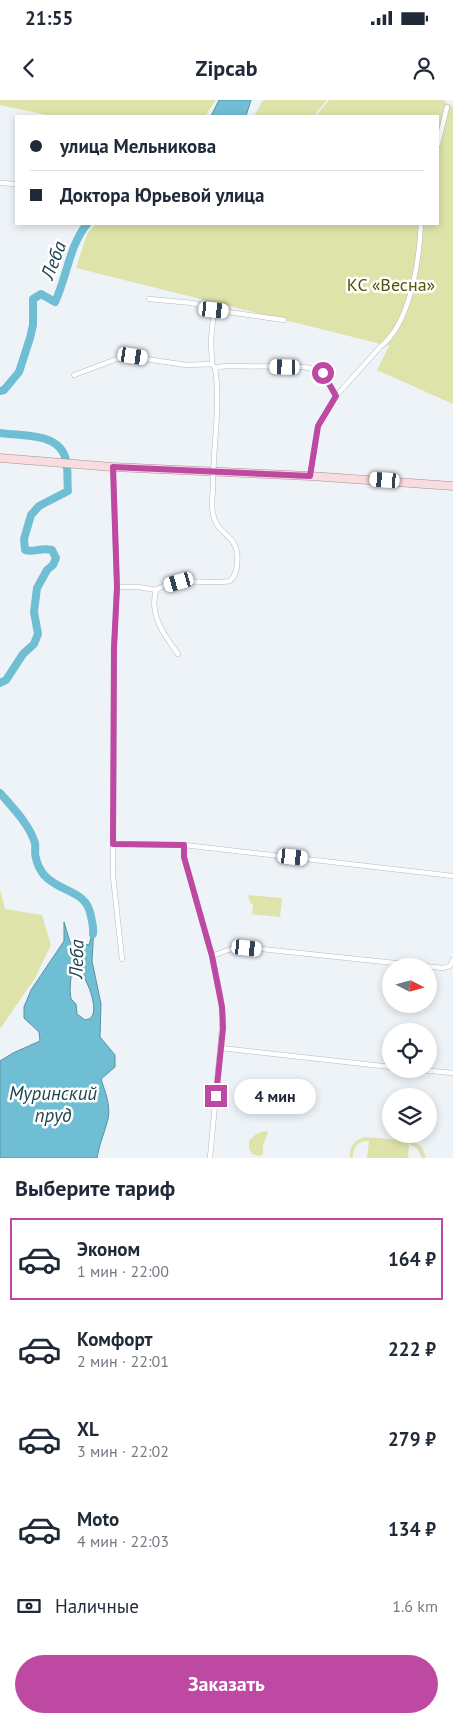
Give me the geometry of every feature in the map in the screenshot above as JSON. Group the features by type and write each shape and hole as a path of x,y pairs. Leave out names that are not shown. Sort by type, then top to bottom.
{"main road":[{"path":"0,458 113,467 213,470 453,486"}],"street":[{"path":"439,140 447,107"},
{"path":"0,183 15,184"},
{"path":"310,476 318,426 336,396 388,341 404,310 415,278 421,225"},
{"path":"149,299 193,303 214,310 284,320"},
{"path":"117,587 147,587 156,590 186,580 227,582 234,578 238,555 236,545 216,524 213,516 213,470 217,402 211,339 214,310"},
{"path":"74,375 133,356 186,365 294,367 320,370 336,396"},
{"path":"113,467 117,587 114,648 113,876 122,959"},
{"path":"156,590 156,618 164,634 178,654"},
{"path":"113,844 184,845 453,876"},
{"path":"184,845 184,857 212,956 222,1007 223,1028 210,1158"},
{"path":"212,956 242,947 443,968 450,966 453,960"},
{"path":"221,1048 382,1066"},
{"path":"437,1071 453,1073"}],"green space":[{"path":"0,100 216,100 206,115 46,115 0,105"},
{"path":"263,100 327,100 315,115 255,115"},
{"name":"КС «Весна»","path":"329,100 443,100 453,107 453,404 377,370 389,346 76,268 87,234 95,225 439,225 439,115 317,115"},
{"path":"0,889 5,909 42,915 51,945 35,978 0,1029"},
{"path":"248,895 282,898 280,917 252,914 253,904 250,903"},
{"path":"268,1132 263,1146 263,1154 260,1156 252,1154 249,1148 249,1141 256,1134"},
{"path":"365,1137 382,1138 382,1143 416,1143 422,1147 426,1158 422,1158 417,1148 409,1144 408,1158 367,1158 369,1141 365,1141 356,1145 353,1158 350,1158 350,1150 358,1140"}],"water":[{"path":"219,100 251,100 246,115 212,115"},
{"name":"Муринский пруд","path":"64,922 70,942 89,945 94,926 92,961 101,1004 100,1037 115,1055 115,1067 101,1079 109,1114 97,1158 0,1158 0,1061 40,1041 39,1032 24,1018 24,1007 31,990 64,941","holes":["79,973 82,975 91,993 94,1006 92,1017 85,1020 77,1014 76,1004 71,999 70,990 71,977"]}],"waterway":[{"name":"Леба","path":"0,391 4,390 19,372 33,325 33,299 41,294 55,302 76,242 86,225"},
{"name":"Леба","path":"0,433 32,436 52,441 65,455 68,491 39,506 31,515 24,539 25,550 52,550 56,558 37,588 34,612 38,634 34,644 23,654 6,680 0,683"},
{"name":"Леба","path":"0,793 29,829 35,843 37,863 44,875 50,881 78,896 88,907 93,925 93,934"}],"route":[{"path":"216,1096 223,1028 222,1007 212,956 184,857 184,845 113,844 112,779 117,559 113,467 213,470 310,476 318,426 336,396 323,373"}]}
